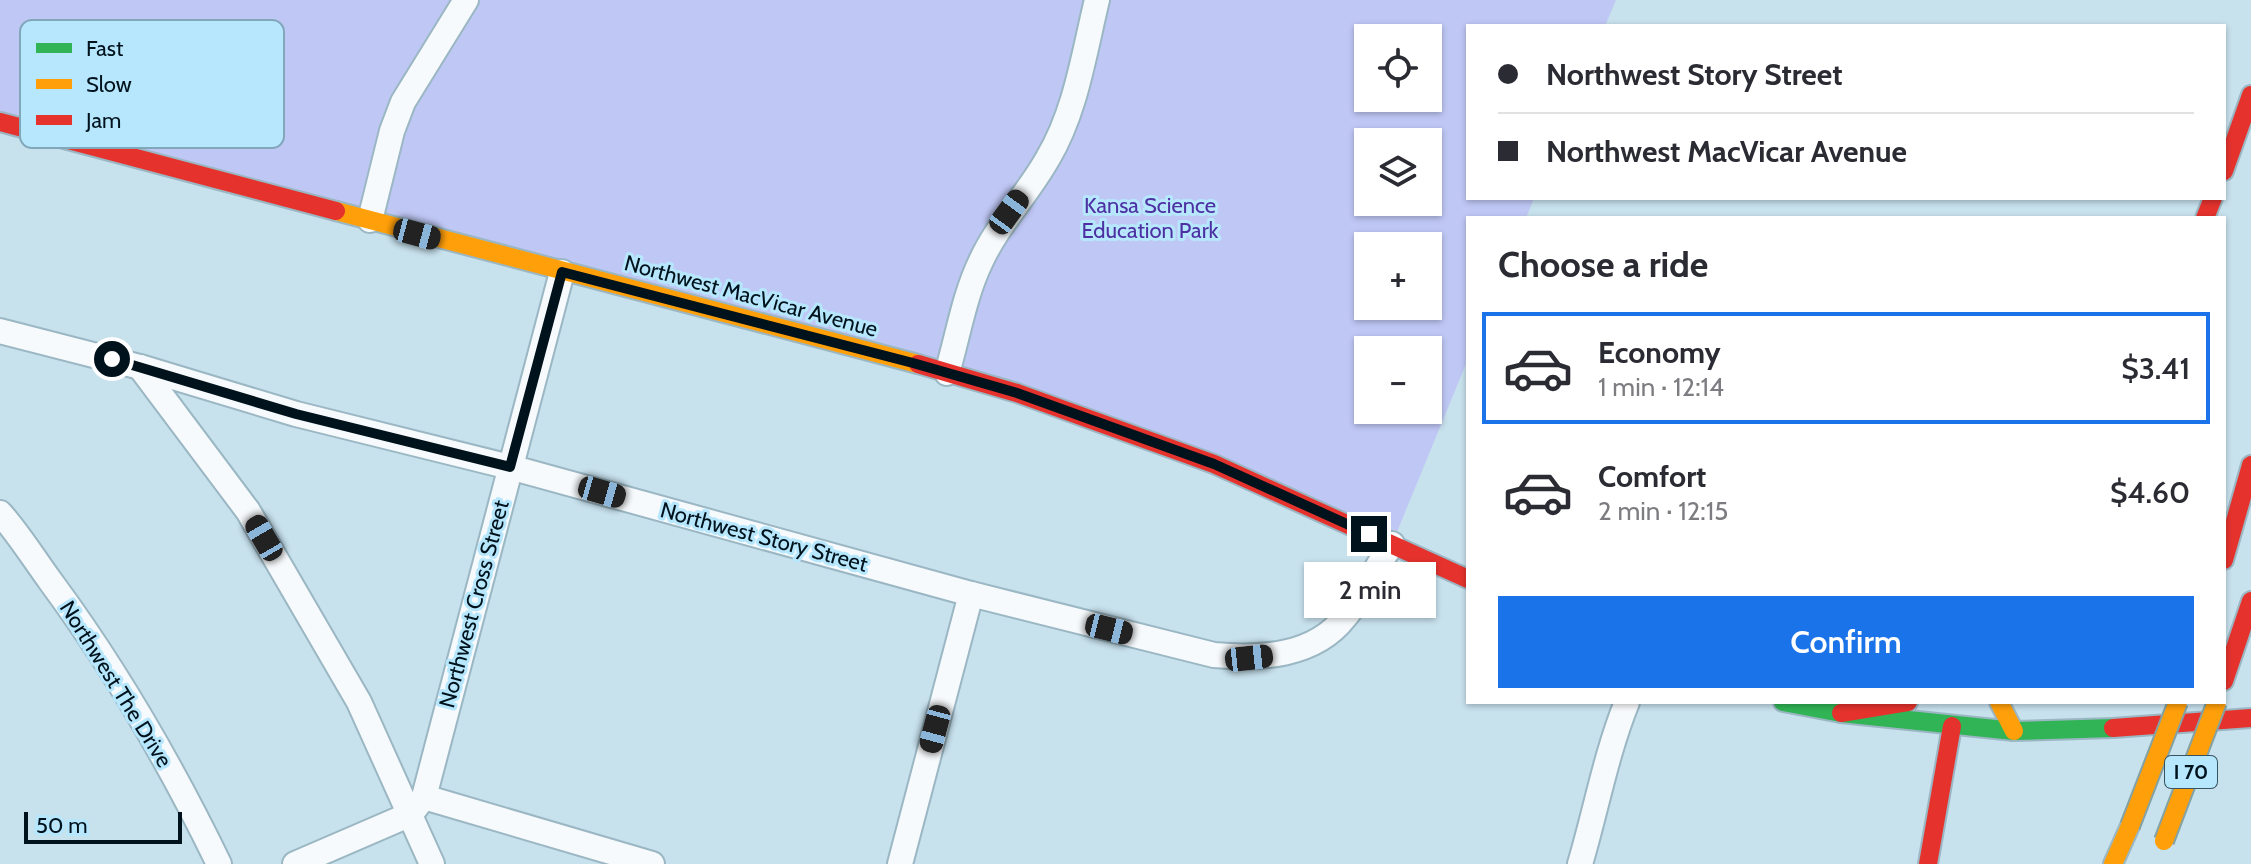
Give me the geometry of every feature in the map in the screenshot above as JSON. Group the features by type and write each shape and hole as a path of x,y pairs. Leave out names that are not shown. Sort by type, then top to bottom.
{"main road":[{"path":"2226,165 2251,95"},
{"name":"Northwest MacVicar Avenue","path":"0,122 20,127"},
{"name":"Northwest MacVicar Avenue","path":"98,148 1017,393 1214,464 1466,578"},
{"path":"2226,553 2251,465"},
{"path":"2226,675 2251,601"},
{"path":"1794,704 1841,713 2014,731 2142,727 2251,718"},
{"path":"1841,713 1896,704"},
{"path":"2000,704 2014,731"},
{"name":"I 70","path":"2113,864 2177,704"},
{"name":"I 70","path":"2162,846 2216,704"},
{"path":"1928,864 1952,726"}],"street":[{"path":"370,220 392,131 403,102 466,0"},
{"path":"947,373 965,306 982,259 1009,212 1048,158 1070,108 1097,0"},
{"name":"Northwest Cross Street","path":"417,806 562,272"},
{"name":"Northwest Story Street","path":"0,331 140,367 296,414 510,467 971,594 1214,655 1249,658 1279,655 1314,642 1333,630 1346,616 1392,544"},
{"path":"140,367 248,511 417,806 432,864"},
{"name":"Northwest The Drive","path":"0,513 120,683 161,751 219,864"},
{"path":"900,864 971,594"},
{"path":"1580,864 1595,816 1611,740 1626,704"},
{"path":"295,864 417,806 652,864"}],"green space":[{"name":"Kansa Science Education Park","path":"0,0 1616,0 1606,24 1466,24 1466,200 1533,200 1527,216 1466,216 1466,364 1442,422 1442,336 1354,336 1354,424 1441,424 1392,544 947,373 105,148 284,148 284,20 20,20 20,125 0,120"}],"traffic: fast":[{"path":"1794,704 1841,713 2014,731 2113,728"}],"traffic: slow":[{"path":"336,211 918,364"},
{"path":"2000,704 2014,731"},
{"path":"2130,826 2177,704"},
{"path":"2164,841 2216,704"},
{"path":"2113,864 2130,826"}],"traffic: jam":[{"path":"2226,165 2251,95"},
{"path":"0,122 20,127"},
{"path":"98,148 336,211"},
{"path":"2206,216 2212,200"},
{"path":"918,364 1017,393 1214,464 1466,578"},
{"path":"2226,553 2251,465"},
{"path":"2226,675 2251,601"},
{"path":"1841,713 1896,704"},
{"path":"2113,728 2251,718"},
{"path":"1928,864 1952,726"}],"route":[{"path":"112,359 296,414 510,467 562,272 1017,393 1214,464 1369,534"}]}
